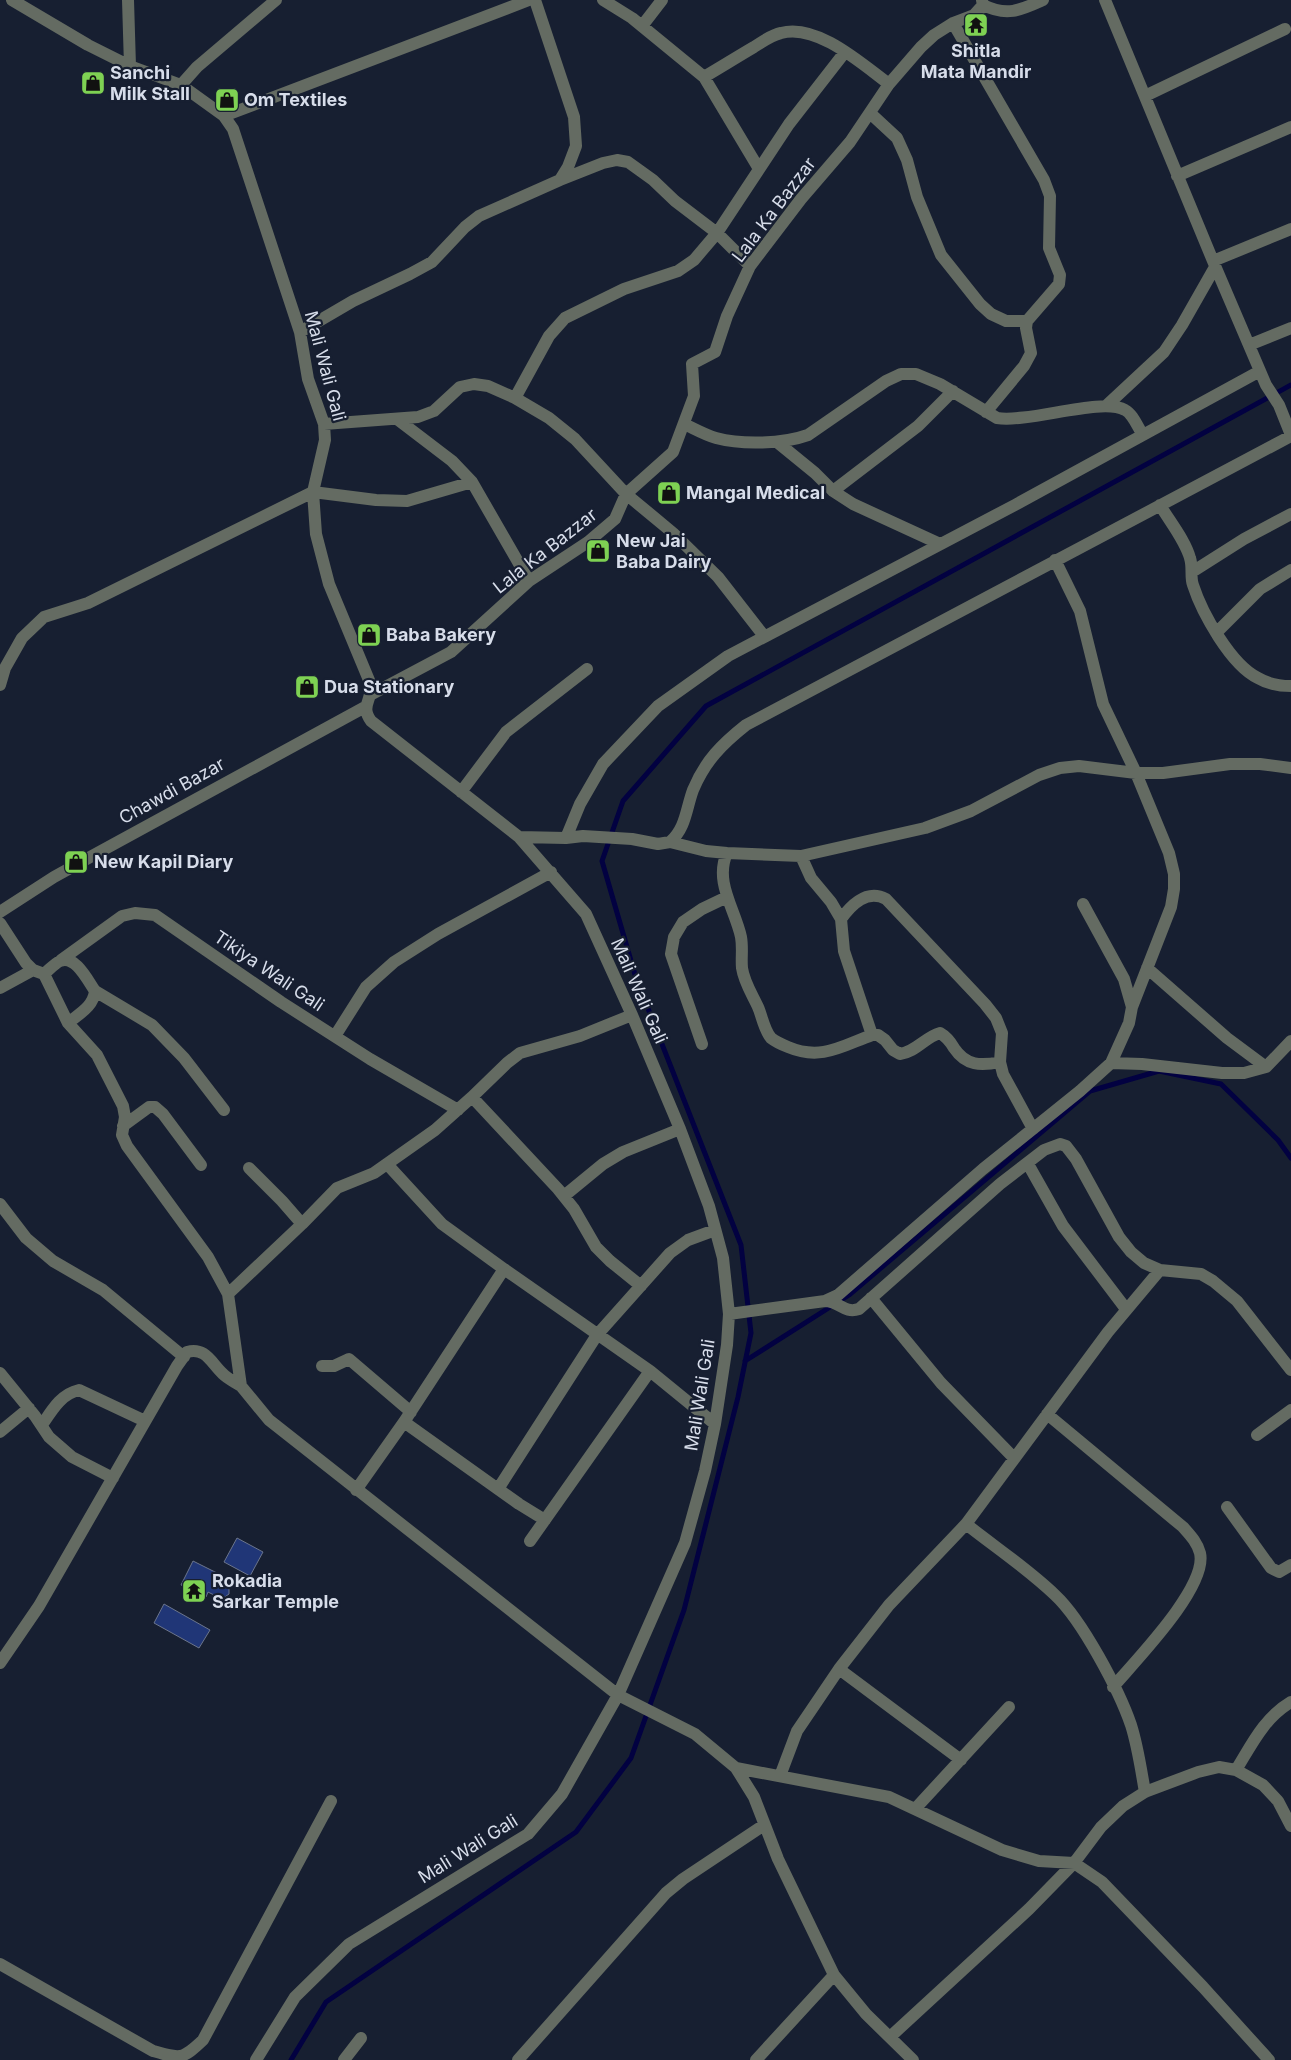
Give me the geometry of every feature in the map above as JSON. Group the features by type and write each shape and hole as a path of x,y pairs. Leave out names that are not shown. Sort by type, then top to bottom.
{"street":[{"name":"Mali Wali Gali","path":"12,0 88,45 130,66 181,85 224,116 233,129 300,332 308,379 324,424 325,440 313,492 316,534 330,584 371,685 372,694"},
{"path":"128,0 130,66"},
{"path":"181,85 197,67 276,0"},
{"path":"224,116 529,0"},
{"path":"535,0 574,117 576,146 568,167 560,180"},
{"path":"604,0 642,26 704,77 759,169"},
{"path":"642,26 662,0"},
{"path":"983,3 995,11 1012,12 1043,0"},
{"path":"670,842 682,828 693,790 705,765 722,744 746,725 1291,436 1278,405 1266,385 1214,264 1105,0"},
{"name":"Lala Ka Bazzar","path":"372,694 451,652 529,581 588,542 615,519 626,494 673,452 694,396 692,364 715,352 727,316 750,266 801,199 850,142 889,84 921,46 953,23 974,15 983,3"},
{"path":"953,23 1044,180 1050,196 1049,248 1060,275 1059,284 1027,321 1026,328 1031,353 1024,366 986,412"},
{"path":"1145,96 1285,29"},
{"path":"704,77 780,33 796,31 823,39 845,52 889,84"},
{"path":"515,398 550,336 565,318 624,289 678,270 694,260 717,233 788,124 845,52"},
{"path":"870,113 898,138 907,160 917,197 941,255 980,304 991,314 1006,321 1027,321"},
{"path":"1177,176 1291,126"},
{"path":"300,332 353,301 432,262 465,227 479,216 560,180 603,163 617,160 628,162 653,180 675,201 717,233 750,266"},
{"path":"1106,406 1164,352 1182,325 1214,264 1291,229"},
{"path":"1249,345 1291,328"},
{"path":"566,838 580,804 603,764 658,706 728,656 1260,371"},
{"path":"684,424 716,438 733,441 777,442 794,440 808,435 886,381 902,374 916,374 953,391 998,418 1008,420 1106,406 1125,410 1142,435"},
{"path":"324,424 367,419 418,417 434,410 460,387 474,384 488,386 515,398 549,418 574,439 626,494 673,534 718,577 764,636"},
{"path":"833,491 918,426 953,391"},
{"path":"397,419 452,461 472,482 529,581"},
{"path":"777,442 815,473 833,491 853,504 940,544"},
{"path":"0,685 5,668 22,638 44,617 88,603 313,492 376,500 407,501 472,482"},
{"path":"1160,505 1186,547 1190,559 1192,582 1216,633 1241,664 1256,678 1273,684 1291,686"},
{"path":"1192,572 1244,539 1291,514"},
{"path":"729,1314 829,1301 838,1295 982,1169 1080,1091 1111,1063 1129,1023 1132,1007 1171,907 1174,874 1169,853 1136,773 1103,704 1080,611 1054,560"},
{"path":"1216,633 1260,589 1291,570"},
{"path":"461,792 506,732 587,669"},
{"path":"365,707 372,694"},
{"name":"Mali Wali Gali","path":"256,2060 295,1997 349,1944 528,1834 562,1794 618,1695 685,1543 705,1471 715,1424 727,1345 729,1314 723,1258 709,1206 680,1129 632,1015 586,914 519,837 372,721 365,707"},
{"name":"Chawdi Bazar","path":"0,912 84,860 365,707"},
{"path":"519,837 566,838 583,836 632,839 658,844 670,842 706,851 801,856 925,828 971,811 1038,775 1060,768 1079,766 1136,773 1162,773 1230,764 1260,764 1291,768"},
{"path":"727,853 722,868 727,897 741,936 744,977 771,1037 792,1049 819,1054 832,1051 872,1035 878,1035 893,1050 900,1054 908,1053 933,1035 940,1033 946,1036 967,1062 987,1064 1000,1062"},
{"path":"801,856 810,878 831,902 841,919 844,950 872,1035"},
{"path":"335,1036 366,987 394,962 438,934 551,872"},
{"path":"841,919 850,907 861,899 878,895 886,899 985,1004 996,1018 1002,1033 1000,1062 1003,1074 1033,1129"},
{"path":"702,1044 671,954 672,945 674,937 683,922 702,909 727,897"},
{"path":"1083,904 1124,979 1132,1007"},
{"name":"Tikiya Wali Gali","path":"0,988 61,960 122,916 135,913 155,915 281,1002 370,1059 458,1110"},
{"path":"0,923 26,963 38,972 68,1023 97,1055 124,1106 122,1135 127,1146 208,1257 228,1294 241,1386"},
{"path":"61,960 68,960 74,963 95,991 152,1025 184,1058 224,1110"},
{"path":"1147,968 1227,1038 1266,1067"},
{"path":"68,1023 90,1005 94,999 95,991"},
{"path":"228,1294 338,1188 374,1173 435,1130 506,1063 520,1054 580,1036 632,1015"},
{"path":"1111,1063 1142,1064 1222,1074 1244,1073 1266,1067 1291,1042"},
{"path":"472,1097 564,1196 574,1209 596,1247 610,1262 641,1286"},
{"path":"123,1126 149,1107 155,1107 163,1114 201,1165"},
{"path":"564,1196 603,1164 623,1152 680,1129"},
{"path":"829,1301 844,1310 852,1311 859,1309 1000,1184 1052,1146 1060,1144 1066,1146 1076,1159 1119,1237 1131,1252 1144,1263 1160,1270 1201,1274 1213,1281 1237,1301 1291,1370"},
{"path":"387,1164 442,1224 504,1270 650,1371 715,1424"},
{"path":"1028,1164 1063,1226 1126,1309"},
{"path":"249,1168 302,1224"},
{"path":"982,1169 1000,1184"},
{"path":"0,1204 26,1238 53,1261 103,1290 184,1357"},
{"path":"498,1489 597,1335 670,1253 688,1240 715,1230"},
{"path":"356,1490 407,1417 504,1270"},
{"path":"780,1776 797,1731 839,1670 894,1598 966,1524 1126,1309 1160,1270"},
{"path":"871,1298 941,1383 1014,1458"},
{"path":"0,1663 39,1606 145,1421 187,1352 195,1350 204,1354 223,1374 241,1386 268,1420 618,1695 695,1734 736,1768 754,1797 778,1859 834,1974 866,2014 913,2060"},
{"path":"322,1366 334,1366 349,1359 407,1417 498,1489 545,1520"},
{"path":"530,1541 650,1371"},
{"path":"0,1373 42,1425 49,1438 72,1457 113,1478"},
{"path":"42,1425 60,1400 79,1390 145,1421"},
{"path":"0,1432 29,1408"},
{"path":"1257,1435 1291,1410"},
{"path":"1047,1414 1183,1527 1195,1542 1200,1554 1194,1584 1176,1613 1114,1687"},
{"path":"1227,1507 1271,1568 1278,1572 1291,1566"},
{"path":"966,1524 1055,1595 1080,1626 1114,1687 1132,1730 1145,1792"},
{"path":"839,1670 961,1760"},
{"path":"1236,1770 1265,1723 1280,1708 1291,1702"},
{"path":"915,1809 1009,1707"},
{"path":"890,2037 1029,1909 1074,1864 1102,1827 1123,1806 1145,1792 1198,1772 1219,1767 1236,1770 1263,1785 1278,1801 1291,1826"},
{"path":"736,1768 889,1798 1002,1850 1039,1861 1074,1864 1102,1882 1204,1987 1269,2060"},
{"path":"0,1964 153,2051 174,2058 188,2054 203,2040 332,1801"},
{"path":"518,2060 666,1893 683,1879 764,1825"},
{"path":"756,2060 834,1974"},
{"path":"344,2060 361,2038"}],"building":[{"path":"237,1538 263,1552 250,1576 224,1562"},
{"path":"193,1561 217,1573 215,1578 229,1585 229,1594 222,1599 208,1592 206,1597 181,1585"},
{"path":"164,1604 210,1630 199,1648 154,1623"}],"waterway":[{"path":"291,2060 326,2002 576,1832 631,1758 684,1610 738,1397 751,1333 741,1245 636,978 602,861 623,801 706,706 1291,385"},
{"path":"745,1361 849,1295 1090,1091 1159,1071 1221,1084 1278,1140 1291,1158"}],"place":[{"name":"Shitla Mata Mandir","path":"976,25"},
{"name":"Sanchi Milk Stall","path":"93,83"},
{"name":"Om Textiles","path":"227,100"},
{"name":"Mangal Medical","path":"669,493"},
{"name":"New Jai Baba Dairy","path":"598,551"},
{"name":"Baba Bakery","path":"369,635"},
{"name":"Dua Stationary","path":"307,687"},
{"name":"New Kapil Diary","path":"76,862"},
{"name":"Rokadia Sarkar Temple","path":"194,1591"}]}
